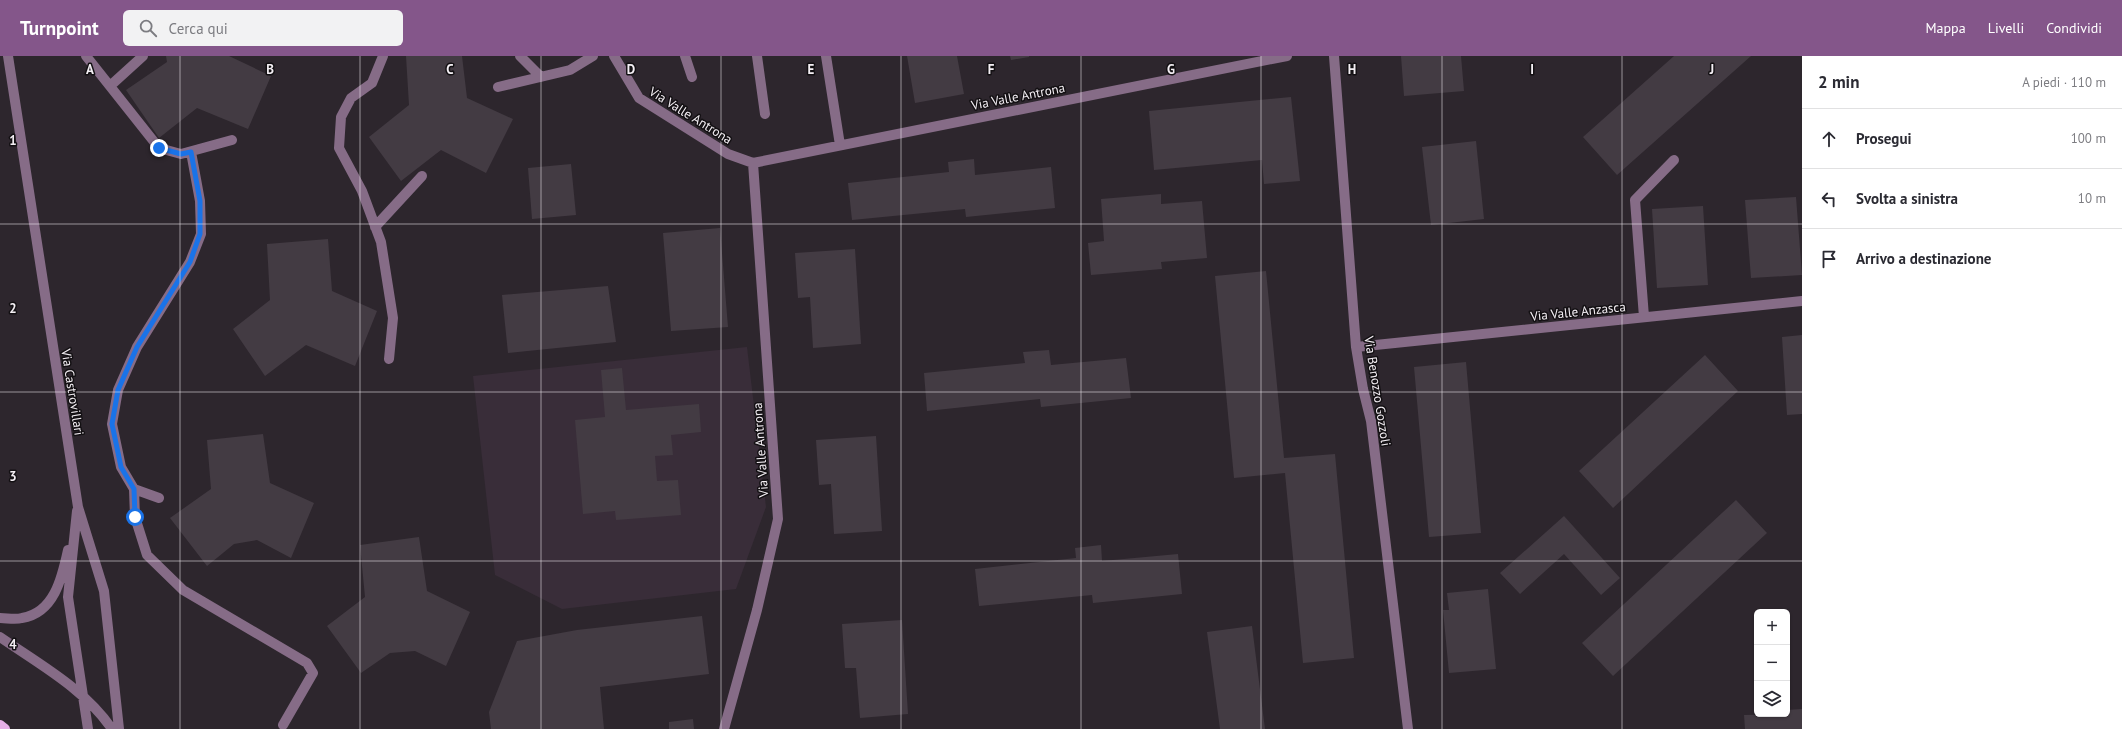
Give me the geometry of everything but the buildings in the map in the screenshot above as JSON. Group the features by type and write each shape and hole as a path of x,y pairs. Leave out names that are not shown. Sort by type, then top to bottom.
{"main road":[{"path":"0,725 5,729"}],"street":[{"name":"Via Castrovillari","path":"8,56 78,507 104,591 120,729"},
{"path":"86,56 159,148 181,154 232,140"},
{"path":"110,86 143,56"},
{"path":"383,56 372,83 351,98 341,117 339,148 362,191 381,242 393,318 389,359"},
{"path":"520,56 541,77"},
{"path":"498,87 570,70 593,56"},
{"name":"Via Valle Antrona","path":"614,56 639,98 728,154 753,164 840,145 1287,56"},
{"path":"685,56 692,77"},
{"path":"757,56 765,114"},
{"path":"826,56 840,145"},
{"name":"Via Benozzo Gozzoli","path":"1334,56 1356,347 1363,389 1371,421 1408,729"},
{"path":"191,152 200,201 200,234 190,262 137,347 118,390 112,424 121,467 134,489 135,517 147,555 183,590 307,663 313,673 283,725"},
{"path":"1644,317 1635,200 1674,160"},
{"name":"Via Valle Antrona","path":"724,729 757,610 778,519 753,164"},
{"path":"375,227 422,176"},
{"name":"Via Valle Anzasca","path":"1356,347 1802,301"},
{"path":"134,489 159,498"},
{"path":"0,618 22,618 43,610 57,590 78,507"},
{"path":"78,507 68,596 88,729"},
{"path":"0,637 82,695 105,719 112,729"}],"shaded area":[{"path":"747,347 766,507 736,589 562,609 495,575 473,376"}],"route":[{"path":"135,517 134,489 121,467 112,424 118,390 137,347 190,262 200,234 200,201 191,152 181,154 159,148"}]}
